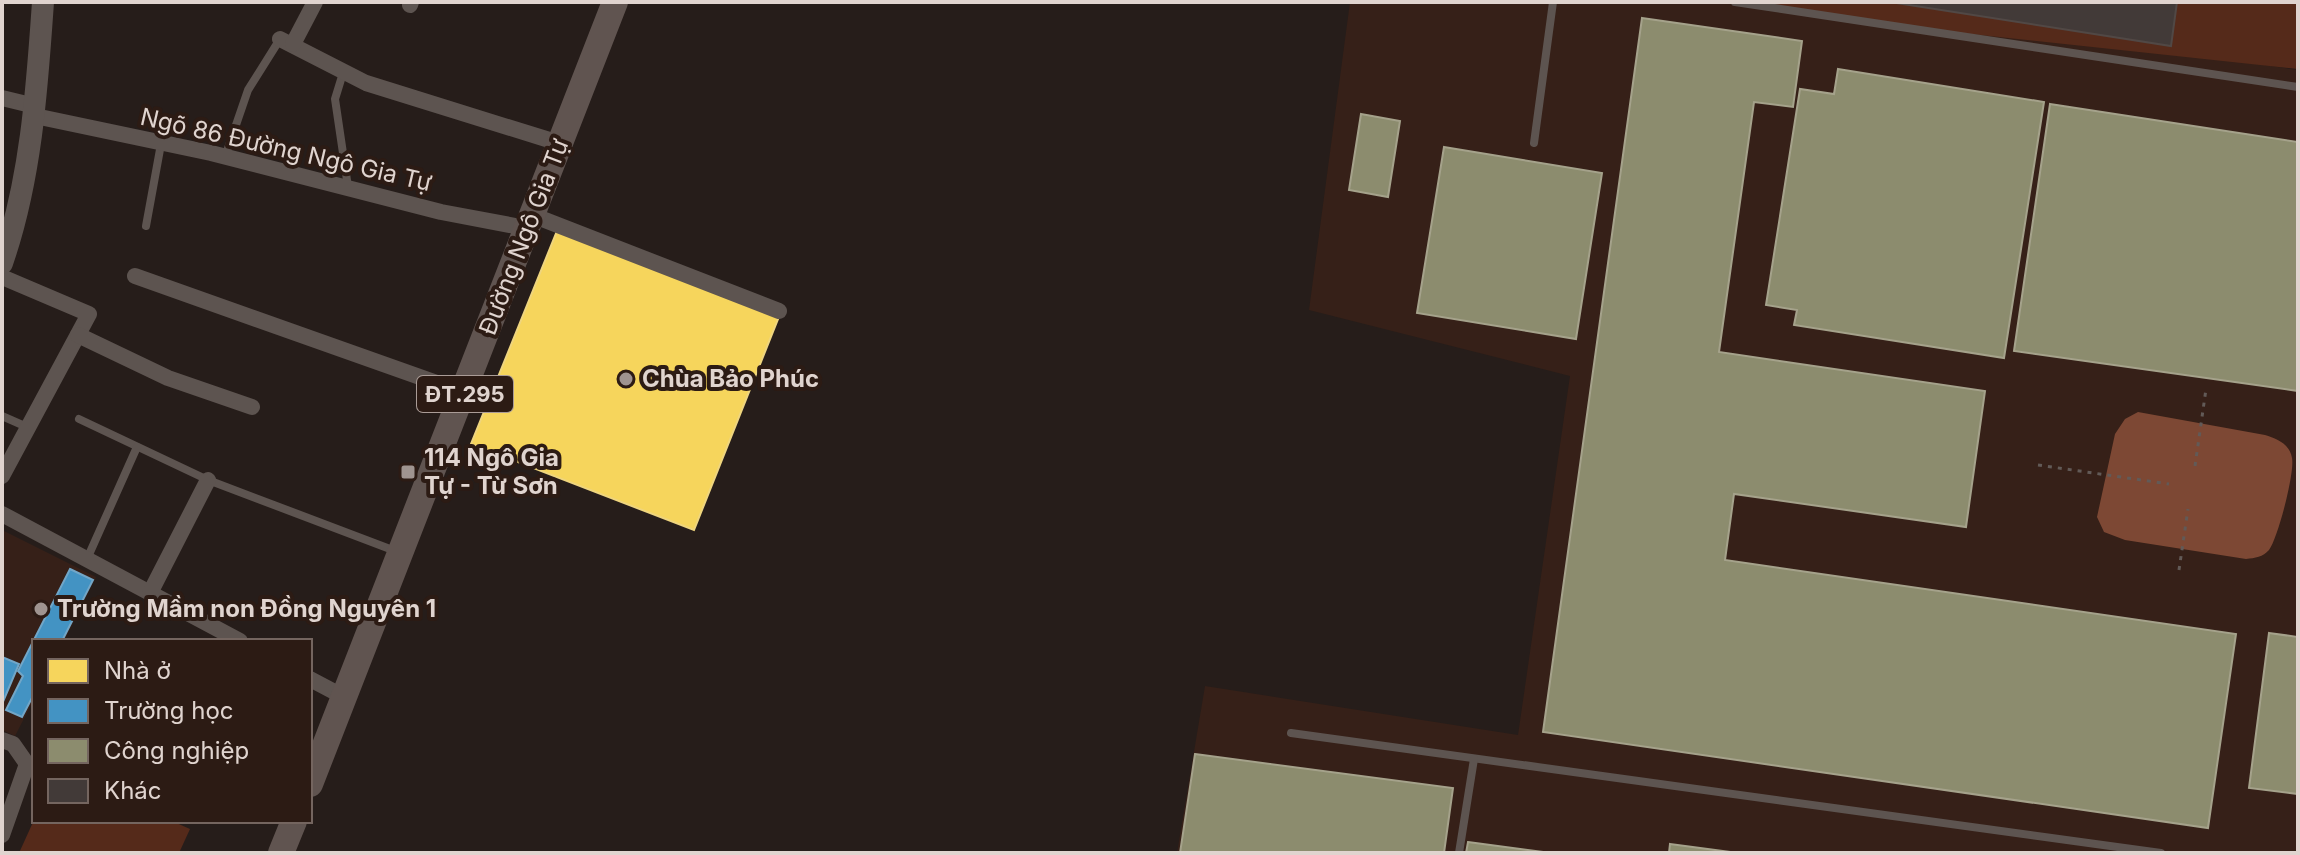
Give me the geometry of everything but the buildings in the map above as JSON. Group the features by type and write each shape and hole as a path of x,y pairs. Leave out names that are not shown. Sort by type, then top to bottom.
{"main road":[{"name":"Đường Ngô Gia Tự","path":"312,779 615,2"},
{"path":"281,853 293,823"}],"street":[{"path":"2,263 17,216 35,111 43,2"},
{"path":"315,2 286,42 366,83 559,143"},
{"name":"Ngõ 86 Đường Ngô Gia Tự","path":"2,98 35,111 161,144 348,188 529,222 779,311"},
{"path":"135,276 465,393"},
{"path":"2,277 89,314 2,476"},
{"path":"78,335 168,378 252,407"},
{"path":"150,593 208,480"},
{"path":"2,514 236,639"},
{"path":"312,680 346,698"},
{"path":"2,740 13,744 27,764 2,835"}],"lane":[{"path":"1534,143 1553,2"},
{"path":"1735,2 2298,87"},
{"path":"225,157 248,90 286,42"},
{"path":"343,73 335,99 348,188"},
{"path":"146,226 161,144"},
{"path":"2,416 27,427"},
{"path":"79,419 208,480 402,554"},
{"path":"87,559 137,447"},
{"path":"1291,733 2161,853"},
{"path":"1459,853 1474,759"}],"path":[{"path":"2195,466 2206,389"},
{"path":"2038,465 2169,484"},
{"path":"2179,570 2188,509"}],"shaded area":[{"path":"1350,2 1852,2 2298,70 2298,853 1177,853 1205,686 1518,735 1570,376 1309,310"},
{"path":"1754,2 2298,2 2298,69 1915,28"},
{"path":"2138,412 2265,435 2286,446 2292,458 2291,477 2277,533 2267,552 2246,559 2125,540 2104,532 2097,517 2115,434 2125,419"},
{"name":"Trường Mầm non Đồng Nguyên 1","path":"2,530 96,577 65,639 32,639 32,703 15,736 2,730"},
{"path":"33,823 176,823 190,829 179,853 19,853"}],"place":[{"name":"Chùa Bảo Phúc","path":"626,379"},
{"name":"114 Ngô Gia Tự - Từ Sơn","path":"408,472"},
{"name":"Trường Mầm non Đồng Nguyên 1","path":"41,609"}]}
